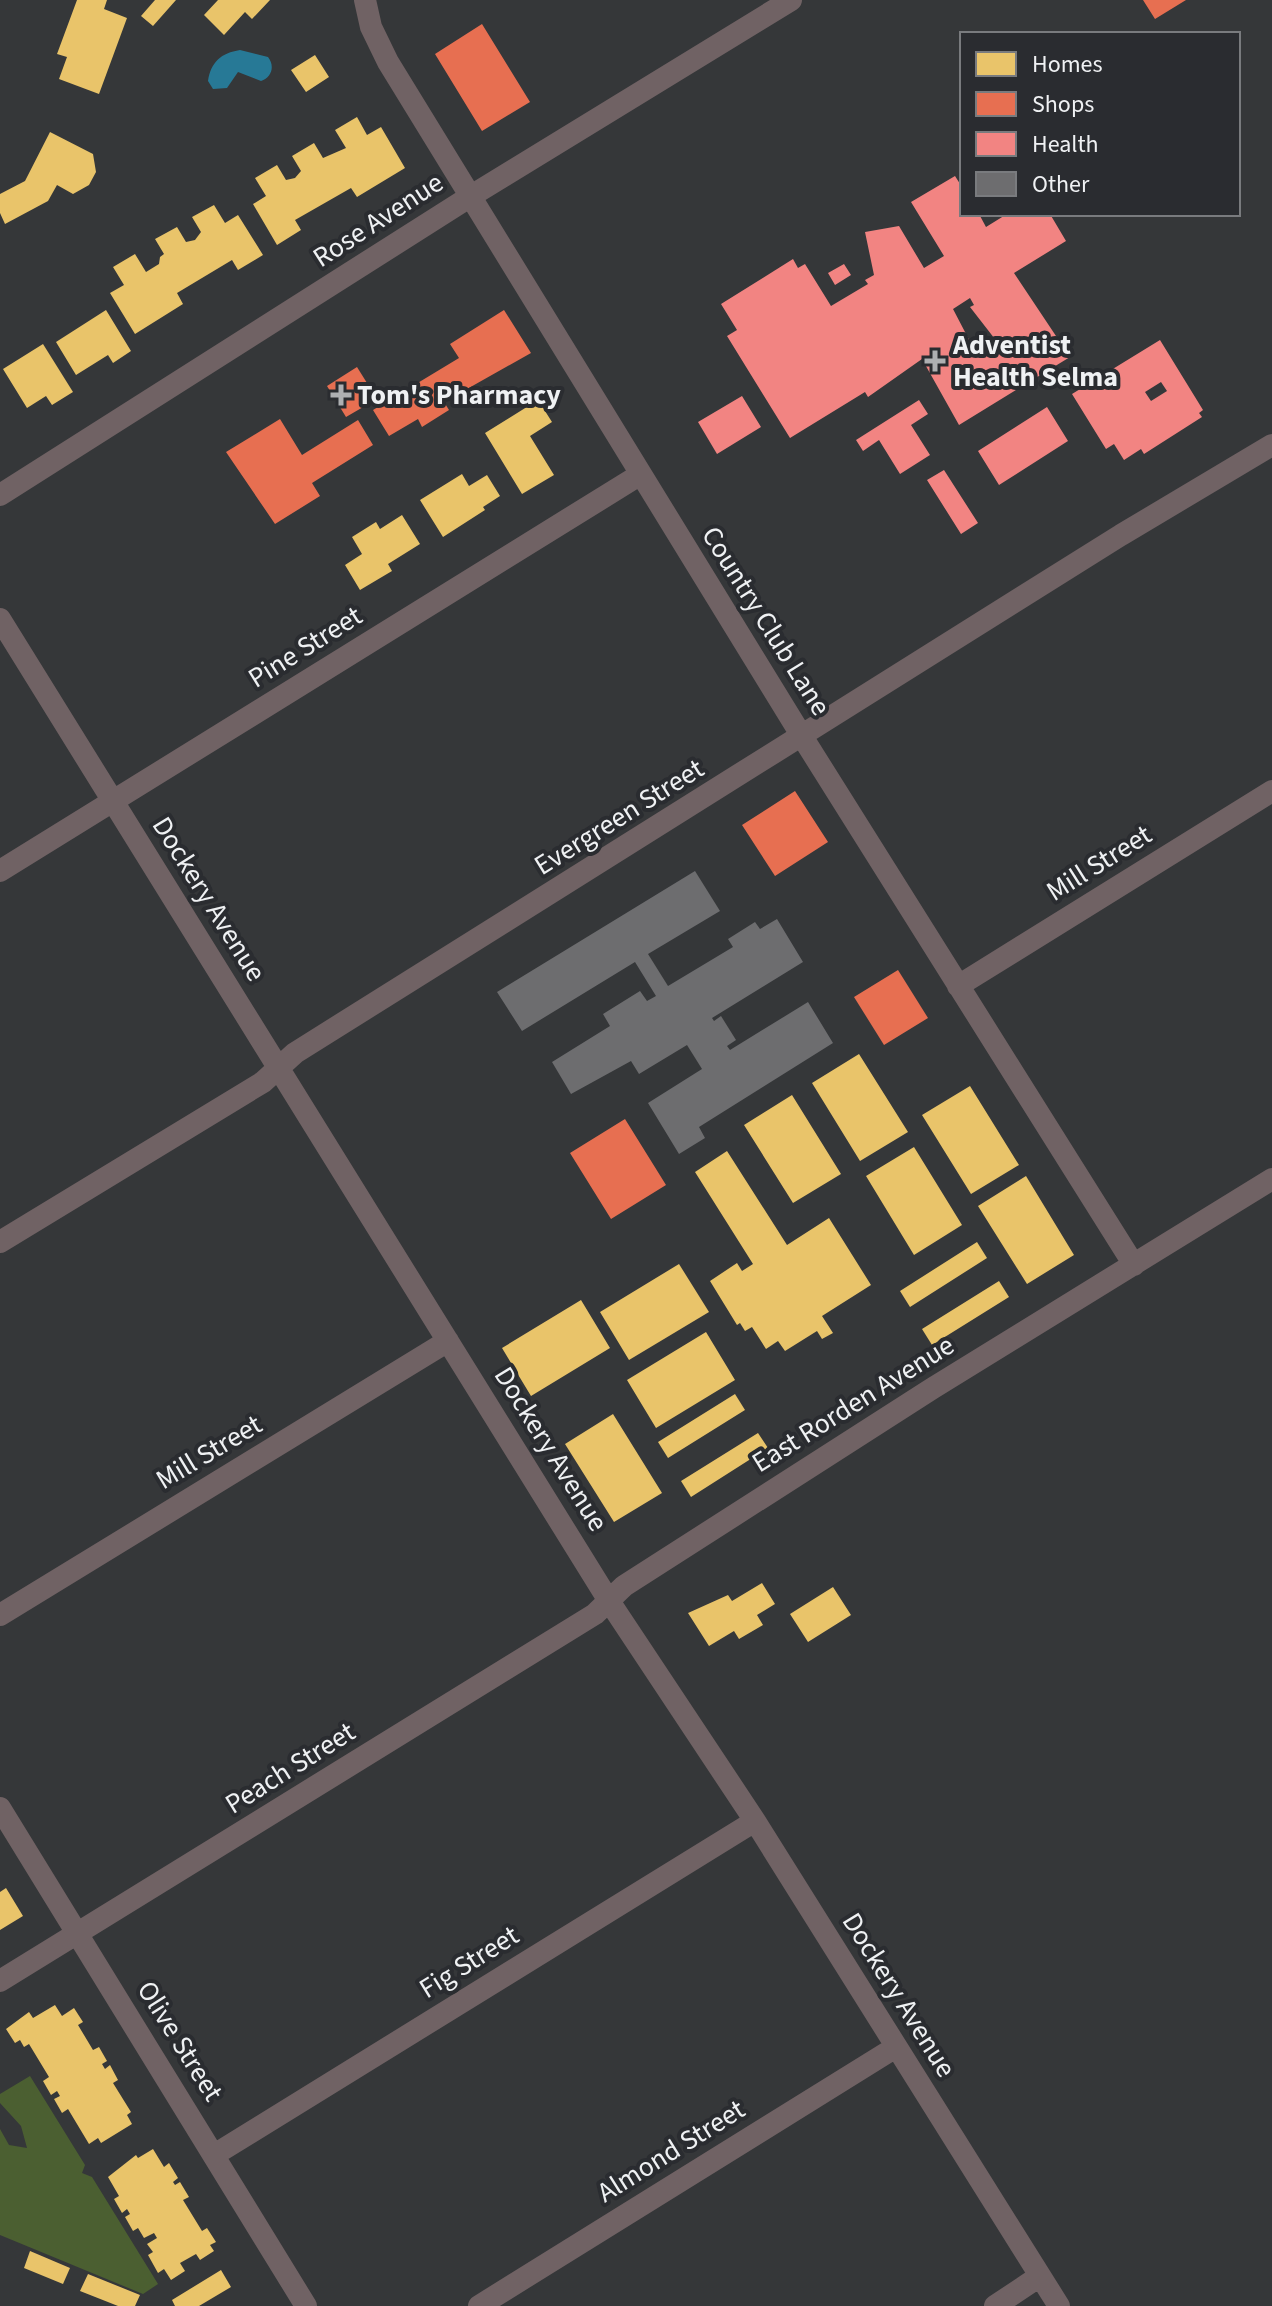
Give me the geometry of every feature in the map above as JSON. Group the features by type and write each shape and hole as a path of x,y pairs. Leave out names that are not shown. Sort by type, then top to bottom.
{"street":[{"name":"Country Club Lane","path":"365,0 371,27 388,62 803,738 1134,1265"},
{"name":"Rose Avenue","path":"0,495 471,196 791,0"},
{"name":"Evergreen Street","path":"0,1242 263,1082 308,1045 803,738 1121,535 1272,445"},
{"name":"Pine Street","path":"0,871 641,474"},
{"name":"Dockery Avenue","path":"0,619 609,1601 755,1821 1059,2306"},
{"name":"Mill Street","path":"958,986 1272,791"},
{"name":"East Rorden Avenue","path":"609,1601 637,1577 1272,1179"},
{"name":"Mill Street","path":"0,1615 448,1341"},
{"name":"Peach Street","path":"0,1981 582,1623 609,1601"},
{"name":"Olive Street","path":"0,1808 306,2306"},
{"name":"Fig Street","path":"214,2155 755,1821"},
{"name":"Almond Street","path":"479,2306 896,2047"},
{"path":"995,2306 1040,2276"}],"green space":[{"path":"30,2076 85,2165 82,2173 92,2177 158,2284 143,2294 0,2235 0,2129 9,2145 27,2148 21,2126 0,2103 0,2094"}],"water":[{"path":"240,50 268,57 272,67 270,74 261,81 238,72 227,88 213,89 208,81 214,64 227,53"}],"building: Homes":[{"path":"77,0 107,0 104,9 127,18 99,94 59,79 67,57 57,54"},
{"path":"155,0 176,0 153,26 141,16"},
{"path":"218,0 270,0 252,19 245,12 224,35 204,15"},
{"path":"315,55 329,77 306,92 291,70"},
{"path":"357,117 367,135 381,127 405,168 357,197 351,188 295,220 301,230 277,245 253,204 266,196 255,178 277,165 286,180 295,178 301,171 292,156 314,143 323,158 346,148 335,130"},
{"path":"50,132 93,154 96,172 89,185 73,194 57,185 48,201 5,224 0,213 0,194 25,181"},
{"path":"214,205 225,223 238,215 263,255 238,270 232,260 177,293 183,304 135,334 110,293 124,285 113,267 135,254 146,272 159,264 164,254 155,239 177,227 186,242 195,240 201,232 192,217"},
{"path":"106,310 131,351 113,363 108,355 76,375 56,342"},
{"path":"43,344 73,392 52,405 46,396 27,408 3,369"},
{"path":"538,400 552,422 530,436 554,475 522,494 485,433"},
{"path":"462,474 469,486 487,475 500,496 483,507 485,510 443,537 420,500"},
{"path":"402,515 420,544 388,564 392,571 360,590 345,565 362,554 352,537 376,522 380,529"},
{"path":"859,1054 908,1132 860,1161 812,1083"},
{"path":"970,1086 1019,1165 971,1194 922,1115"},
{"path":"792,1095 841,1174 793,1203 744,1125"},
{"path":"914,1147 962,1225 914,1255 866,1176"},
{"path":"727,1151 787,1245 829,1218 871,1285 822,1316 833,1333 822,1339 817,1331 785,1351 778,1341 766,1349 752,1327 745,1331 740,1323 737,1325 710,1281 737,1263 742,1271 753,1264 695,1172"},
{"path":"1026,1176 1074,1255 1027,1284 978,1206"},
{"path":"977,1242 987,1258 910,1307 900,1291"},
{"path":"679,1264 709,1312 629,1360 600,1312"},
{"path":"999,1281 1009,1297 932,1345 922,1329"},
{"path":"581,1300 610,1348 531,1396 502,1348"},
{"path":"706,1332 735,1380 656,1428 627,1380"},
{"path":"735,1394 745,1410 668,1458 658,1442"},
{"path":"613,1414 662,1493 614,1522 565,1444"},
{"path":"758,1433 768,1448 691,1497 681,1481"},
{"path":"762,1583 775,1604 757,1615 763,1625 739,1639 734,1631 709,1646 688,1613 728,1595 732,1601"},
{"path":"833,1587 851,1615 808,1642 790,1614"},
{"path":"6,1888 23,1916 0,1930 0,1892"},
{"path":"55,2005 62,2016 74,2008 83,2022 78,2025 93,2050 99,2047 107,2061 102,2064 105,2069 110,2065 118,2080 113,2083 131,2112 127,2115 132,2124 101,2143 98,2138 89,2144 68,2109 62,2113 54,2099 60,2096 57,2091 51,2095 43,2081 49,2077 29,2044 24,2047 20,2040 15,2043 6,2029 29,2012 33,2018"},
{"path":"153,2149 164,2167 169,2163 178,2178 173,2182 175,2185 180,2182 189,2197 183,2200 202,2231 207,2228 216,2242 210,2245 214,2251 200,2260 196,2254 180,2263 185,2271 171,2280 164,2269 158,2273 148,2255 153,2252 147,2244 157,2238 154,2233 144,2238 138,2228 133,2231 125,2217 130,2214 127,2209 122,2213 114,2199 119,2196 108,2177 136,2155 138,2158"},
{"path":"30,2251 70,2268 63,2284 24,2268"},
{"path":"221,2270 231,2287 199,2306 175,2306 172,2300"},
{"path":"88,2274 140,2295 135,2306 118,2306 80,2291"}],"building: Shops":[{"path":"1143,0 1186,0 1155,19"},
{"path":"482,24 530,102 482,131 435,54"},
{"path":"504,310 531,353 444,402 449,410 422,427 418,419 389,436 373,410 459,358 450,344"},
{"path":"357,367 377,399 346,417 327,386"},
{"path":"280,419 302,455 358,420 373,445 312,483 320,496 275,524 226,452"},
{"path":"795,791 828,842 775,876 742,825"},
{"path":"898,970 928,1018 884,1045 854,997"},
{"path":"625,1119 666,1185 611,1219 570,1153"}],"building: Health":[{"path":"955,176 960,184 960,216 980,216 986,227 1004,216 1051,216 1066,241 1014,273 1070,357 959,425 922,359 868,397 865,392 790,438 727,336 737,330 721,304 793,259 798,268 805,264 831,306 868,284 865,280 874,275 865,232 899,226 924,268 944,256 911,202","holes":["970,298 974,305 970,307 998,343 977,355 953,309"]},
{"path":"844,264 851,275 835,285 828,273"},
{"path":"1160,340 1203,410 1199,413 1202,417 1144,454 1141,449 1124,460 1114,444 1106,449 1072,394","holes":["1161,382 1167,391 1151,401 1145,392"]},
{"path":"742,396 761,427 717,454 698,422"},
{"path":"919,400 928,414 911,425 930,455 900,474 879,440 863,451 856,440"},
{"path":"1047,407 1068,441 999,485 978,451"},
{"path":"944,470 978,523 961,534 927,480"}],"building: Other":[{"path":"695,871 720,911 648,954 668,986 733,947 728,939 755,922 760,929 777,919 803,962 712,1018 714,1021 721,1016 736,1040 727,1046 730,1050 808,1002 833,1043 699,1127 705,1138 679,1154 648,1103 702,1069 687,1045 639,1074 631,1061 571,1094 552,1062 610,1026 603,1014 640,991 647,1001 656,996 635,962 522,1031 497,992"}],"place":[{"name":"Adventist Health Selma","path":"935,361"},
{"name":"Tom's Pharmacy","path":"341,395"}]}
